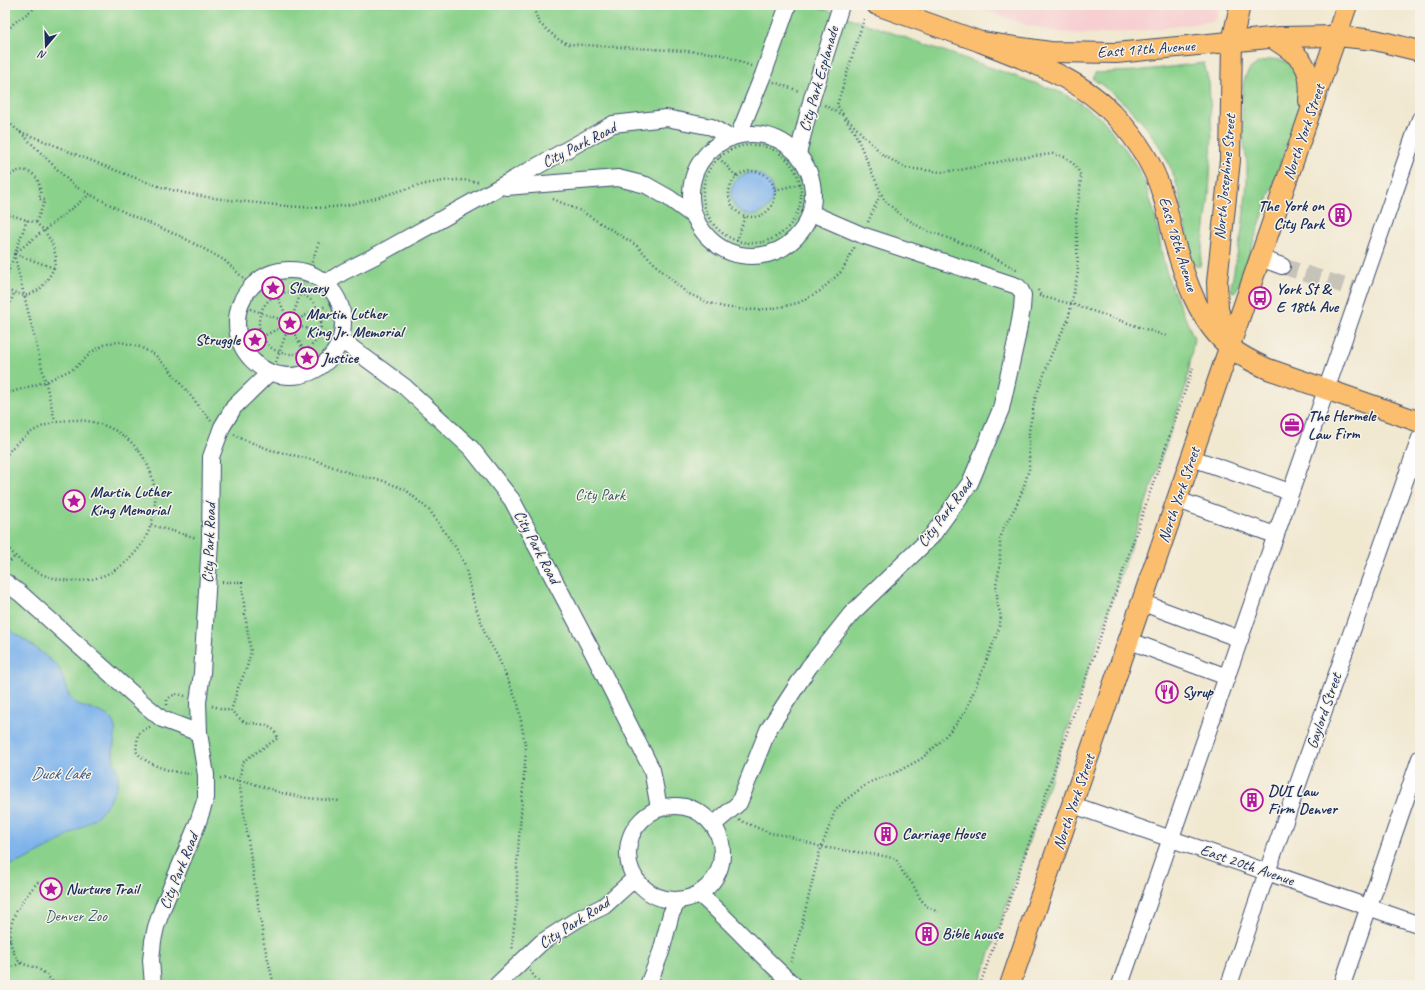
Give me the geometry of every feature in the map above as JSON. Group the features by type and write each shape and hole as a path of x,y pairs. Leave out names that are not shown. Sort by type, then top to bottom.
{"main road":[{"name":"North Josephine Street","path":"1230,348 1222,323 1216,294 1230,152 1232,42 1240,5"},
{"name":"North York Street","path":"1010,985 1130,641 1347,5"},
{"name":"East 17th Avenue","path":"871,12 981,42 1050,52 1094,54 1146,51 1272,38 1337,36 1375,40 1420,51"},
{"path":"1272,38 1294,52 1307,69 1310,93 1304,131"},
{"name":"East 18th Avenue","path":"981,42 1046,69 1079,87 1096,98 1126,129 1146,156 1161,188 1179,258 1197,304 1212,328 1230,348 1262,367 1420,422"}],"street":[{"path":"734,136 764,75 788,5"},
{"name":"City Park Esplanade","path":"798,154 812,98 841,5"},
{"name":"City Park Road","path":"326,283 343,272 375,256 613,124 666,118 712,127 734,136"},
{"path":"1120,985 1326,390 1357,290 1420,119"},
{"path":"760,134 771,136 790,146 798,154 807,167 812,182 813,198 811,213 801,232 793,240 775,251 754,256 738,254 723,249 706,236 695,217 692,207 691,191 693,176 698,166 711,149 719,142 734,136 760,134"},
{"name":"City Park Road","path":"500,187 618,178 646,185 669,198 695,217"},
{"path":"811,213 862,235 1012,284 1030,293"},
{"path":"1260,258 1282,266"},
{"path":"298,270 308,272 326,283 339,300 344,325 341,340 330,358 323,366 314,371 294,376 283,376 269,373 255,363 242,346 238,336 237,326 239,305 252,286 267,275 277,271 298,270"},
{"name":"City Park Road","path":"713,825 739,803 768,730 808,667 851,614 931,536 970,484 1001,409 1030,293"},
{"name":"City Park Road","path":"341,340 405,386 471,448 512,500 593,653 652,770 659,808"},
{"name":"City Park Road","path":"152,985 151,960 156,926 195,831 206,798 206,775 199,733 198,702 202,673 208,582 211,457 222,427 234,407 269,373"},
{"name":"Gaylord Street","path":"1229,985 1267,872 1420,438"},
{"path":"1192,458 1290,492"},
{"path":"1178,500 1275,535"},
{"path":"5,582 21,594 162,719 199,733"},
{"path":"1143,603 1240,639"},
{"path":"1130,641 1227,676"},
{"path":"1342,985 1420,758"},
{"name":"East 20th Avenue","path":"1073,805 1420,924"},
{"path":"676,806 693,809 708,819 713,825 721,843 721,863 714,881 699,894 686,900 666,900 653,896 634,879 628,863 627,850 630,837 638,822 651,812 659,808 676,806"},
{"name":"City Park Road","path":"497,985 542,942 578,919 604,906 634,879"},
{"path":"699,894 722,914 772,966 794,985"},
{"path":"648,985 661,952 672,914 678,901"}],"path":[{"path":"5,32 14,23 39,5"},
{"path":"532,5 539,23 559,40 568,44 703,52 723,55 753,67"},
{"path":"871,12 837,105 855,133 884,200 923,229 970,246 1020,271"},
{"path":"773,82 802,91"},
{"path":"5,120 20,132 74,186 128,214 182,237 224,260 252,286"},
{"path":"20,132 42,139 90,160 160,186 190,194 234,201 291,206 332,207 368,200 434,182 469,180 500,187"},
{"path":"750,146 767,148 775,151 788,162 798,176 800,184 801,201 795,218 785,231 774,238 762,242 750,243 737,241 722,233 711,220 704,205 703,196 705,179 711,168 719,158 726,153 742,147 750,146"},
{"path":"719,158 737,177"},
{"path":"5,181 14,172 22,170 35,176 39,182 41,191 39,198 45,200 36,223"},
{"path":"747,172 759,173 769,179 774,190 774,202 768,211 757,217 745,216 735,210 730,199 730,187 737,177 747,172"},
{"path":"774,190 800,184"},
{"path":"546,196 581,211 636,245 687,293 709,303 724,307 747,310 770,309 798,303 820,291 842,271 851,252 862,235 881,193"},
{"path":"14,254 90,194"},
{"path":"5,213 36,223 44,230 52,243 56,257 54,268 47,281 39,290 24,296 5,290"},
{"path":"737,241 745,216"},
{"path":"5,281 27,220"},
{"path":"293,315 319,242"},
{"path":"14,254 54,268"},
{"path":"14,254 55,421"},
{"path":"273,288 286,315"},
{"path":"288,292 300,294 311,300 318,310 321,321 319,333 313,343 304,350 292,354 280,352 270,346 263,336 260,325 261,313 267,302 277,295 288,292"},
{"path":"5,318 14,293"},
{"path":"1030,293 1072,304 1166,336"},
{"path":"1030,293 1041,296"},
{"path":"239,305 282,320"},
{"path":"298,319 326,306"},
{"path":"286,315 293,315 298,319"},
{"path":"282,327 282,320 286,315"},
{"path":"294,331 298,326 298,319"},
{"path":"298,326 341,340"},
{"path":"255,340 282,327"},
{"path":"282,327 287,331 294,331"},
{"path":"269,373 275,364 287,331"},
{"path":"294,331 307,358"},
{"path":"5,394 45,382 75,368 93,351 108,343 121,342 140,347 155,355 169,369 210,420 240,438 271,450 314,460 355,474 381,480 406,490 430,511 456,548 465,565 473,599 486,636 498,657 518,704 526,750 517,864 517,900 512,945 514,952 541,985"},
{"path":"980,985 1193,368"},
{"path":"5,457 20,439 55,421 76,420 97,423 122,435 133,445 145,462 153,482 155,496 154,511 146,538 129,560 106,575 78,581 50,578 26,565 15,556 5,542"},
{"path":"151,525 210,542"},
{"path":"5,568 15,556"},
{"path":"208,582 242,582 245,615 251,652 231,710 244,722 266,725 274,730 278,738 246,760 242,765 239,781 264,943 274,985"},
{"path":"730,811 741,822 770,833 788,836 821,847 896,859 903,873 912,883 926,906 938,912"},
{"path":"38,882 22,900 14,915 10,940 14,952 21,963 38,969 52,979 54,985"},
{"path":"5,941 10,940"},
{"path":"5,970 21,963"}],"shaded area":[{"path":"971,5 1220,5 1215,21 1133,32 1084,34 1058,32 1027,25"}],"green space":[{"name":"City Park","path":"5,5 813,5 1060,92 1077,101 1104,121 1137,167 1145,184 1155,215 1163,260 1169,281 1194,338 1186,387 979,985 5,985"},
{"path":"1270,59 1286,62 1297,68 1300,73 1302,100 1241,279 1236,291 1234,292 1231,291 1231,286 1242,230 1247,183 1247,164 1242,116 1243,84 1250,69 1258,63"},
{"path":"1204,63 1209,83 1212,137 1209,195 1200,266 1194,266 1189,250 1180,198 1175,180 1159,145 1136,115 1093,79 1095,73 1136,71"}],"water":[{"path":"748,173 756,173 764,176 770,182 773,194 770,206 764,212 756,215 748,215 740,212 734,206 731,198 731,190 734,182 740,176"},
{"name":"Duck Lake","path":"5,627 33,646 58,667 67,692 76,704 106,715 113,722 115,727 115,736 113,757 118,781 108,804 102,812 90,822 44,850 5,867"}],"tunnel":[{"path":"1282,266 1354,289"}],"place":[{"name":"The York on City Park","path":"1340,215"},
{"name":"Slavery","path":"273,288"},
{"name":"York St & E 18th Ave","path":"1260,298"},
{"name":"Martin Luther King Jr. Memorial","path":"290,323"},
{"name":"Struggle","path":"255,340"},
{"name":"Justice","path":"307,358"},
{"name":"The Hermele Law Firm","path":"1292,425"},
{"name":"Martin Luther King Memorial","path":"74,501"},
{"name":"Syrup","path":"1167,692"},
{"name":"DUI Law Firm Denver","path":"1252,800"},
{"name":"Carriage House","path":"886,834"},
{"name":"Nurture Trail","path":"51,889"},
{"name":"Bible house","path":"927,934"}],"park label":[{"name":"Denver Zoo","path":"76,916"}]}
